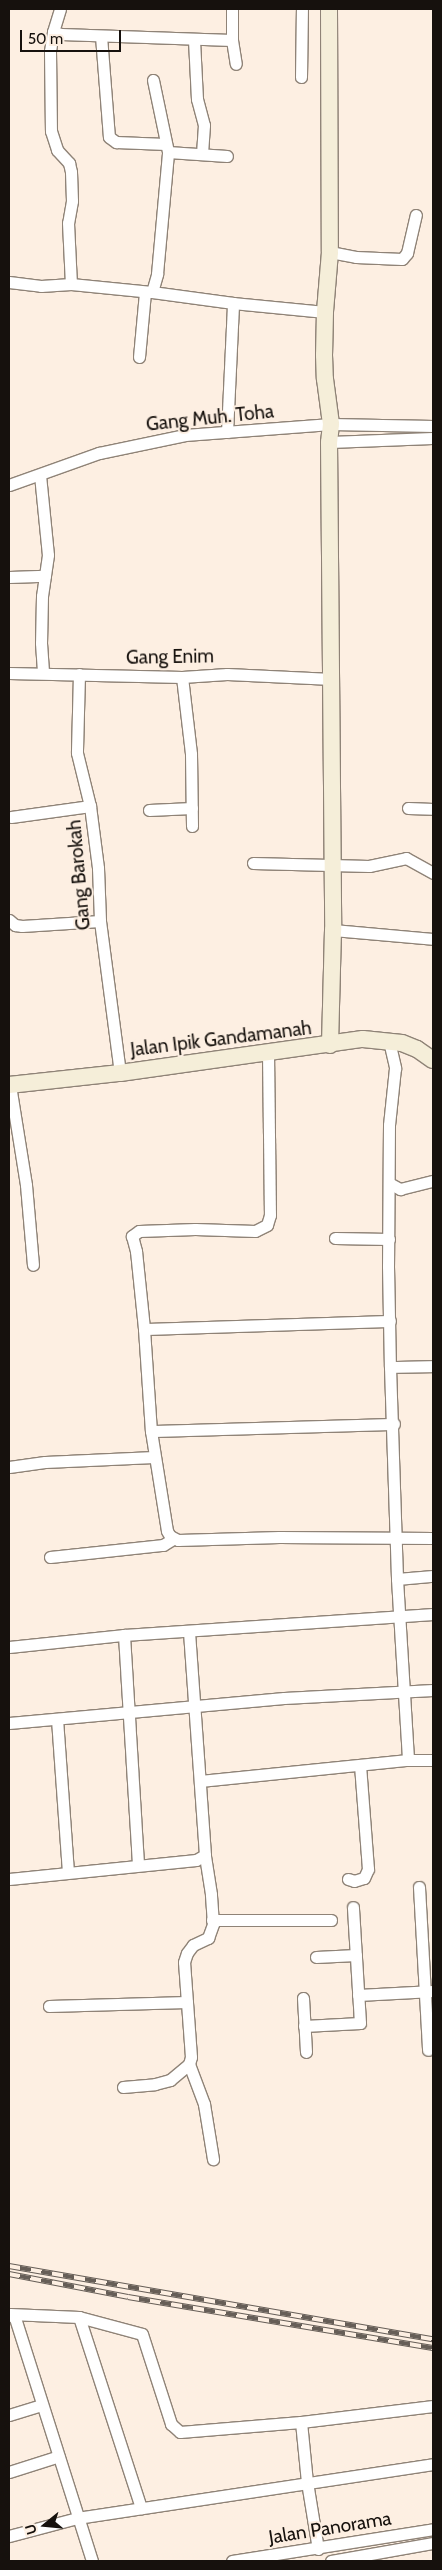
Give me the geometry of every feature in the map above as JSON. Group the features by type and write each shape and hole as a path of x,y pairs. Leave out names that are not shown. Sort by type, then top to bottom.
{"street":[{"path":"60,9 50,51 51,131 57,150 69,163 71,172 72,201 68,223 71,284"},
{"path":"232,9 232,40 236,64"},
{"path":"301,77 302,9"},
{"path":"329,9 330,252 325,312 325,379 332,424 329,442 333,930 330,1045"},
{"path":"53,32 101,36 232,40"},
{"path":"101,36 109,137 116,142 227,156"},
{"path":"194,40 197,99 204,125 202,154"},
{"path":"139,357 148,292 157,274 167,148 153,80"},
{"path":"330,252 356,257 402,259 407,252 416,215"},
{"path":"9,282 41,286 71,284 233,304 325,312"},
{"path":"227,432 233,304"},
{"name":"Gang Muh. Toha","path":"9,485 40,479 99,453 185,435 332,424 433,426"},
{"path":"329,442 433,438"},
{"path":"40,479 48,555 41,643 43,673"},
{"path":"9,578 45,576"},
{"name":"Gang Enim","path":"9,673 182,677 227,674 332,679"},
{"name":"Gang Barokah","path":"78,674 77,753 90,806 98,868 100,921 120,1072"},
{"path":"182,677 191,754 192,826"},
{"path":"11,816 90,806"},
{"path":"149,810 192,808"},
{"path":"408,808 433,809"},
{"path":"253,863 332,866 380,865 400,858 406,858 433,873"},
{"path":"9,920 15,925 22,926 100,921"},
{"path":"333,930 433,939"},
{"name":"Jalan Ipik Gandamanah","path":"9,1085 330,1045 363,1039 389,1041 417,1049 433,1060"},
{"path":"389,1041 395,1068 389,1125 390,1367 394,1424 397,1579 408,1760"},
{"path":"268,1053 270,1215 267,1225 255,1231 195,1229 134,1234 132,1239 136,1251 144,1329 151,1431 167,1531 178,1540 396,1536 408,1539 433,1538"},
{"path":"9,1085 26,1185 33,1264"},
{"path":"389,1183 400,1189 433,1181"},
{"path":"335,1238 388,1239"},
{"path":"144,1329 390,1321"},
{"path":"390,1367 433,1366"},
{"path":"151,1431 394,1424"},
{"path":"9,1467 45,1462 154,1456"},
{"path":"50,1557 164,1545 174,1538"},
{"path":"397,1579 433,1576"},
{"path":"9,1647 124,1635 433,1614"},
{"path":"123,2087 155,2084 170,2080 189,2064 191,2057 184,1962 187,1953 193,1945 208,1938 212,1920 212,1894 205,1854 189,1632"},
{"path":"124,1635 138,1864"},
{"path":"9,1723 193,1706 433,1690"},
{"path":"57,1719 68,1872"},
{"path":"200,1781 408,1760 433,1760"},
{"path":"348,1879 354,1881 364,1878 368,1870 360,1766"},
{"path":"9,1879 138,1864 196,1860 205,1854"},
{"path":"419,1887 429,1991 428,2050"},
{"path":"304,2026 360,2023 353,1907"},
{"path":"212,1920 331,1920"},
{"path":"316,1957 356,1954"},
{"path":"358,1995 429,1991"},
{"path":"303,1998 306,2052"},
{"path":"49,2006 187,2002"},
{"path":"189,2064 204,2104 213,2158"},
{"path":"9,2314 78,2317 142,2334 171,2424 180,2432 301,2422 433,2406"},
{"path":"9,2314 15,2318 92,2561"},
{"path":"78,2317 141,2508"},
{"path":"9,2414 42,2406"},
{"path":"301,2422 307,2482 318,2549"},
{"path":"9,2472 59,2456"},
{"path":"9,2536 77,2518 433,2464"},
{"name":"Jalan Panorama","path":"232,2561 433,2530"},
{"path":"331,2561 433,2543"},
{"path":"403,2549 408,2561"}],"railway":[{"path":"9,2266 433,2339"},
{"path":"9,2274 128,2297 433,2348"}]}
